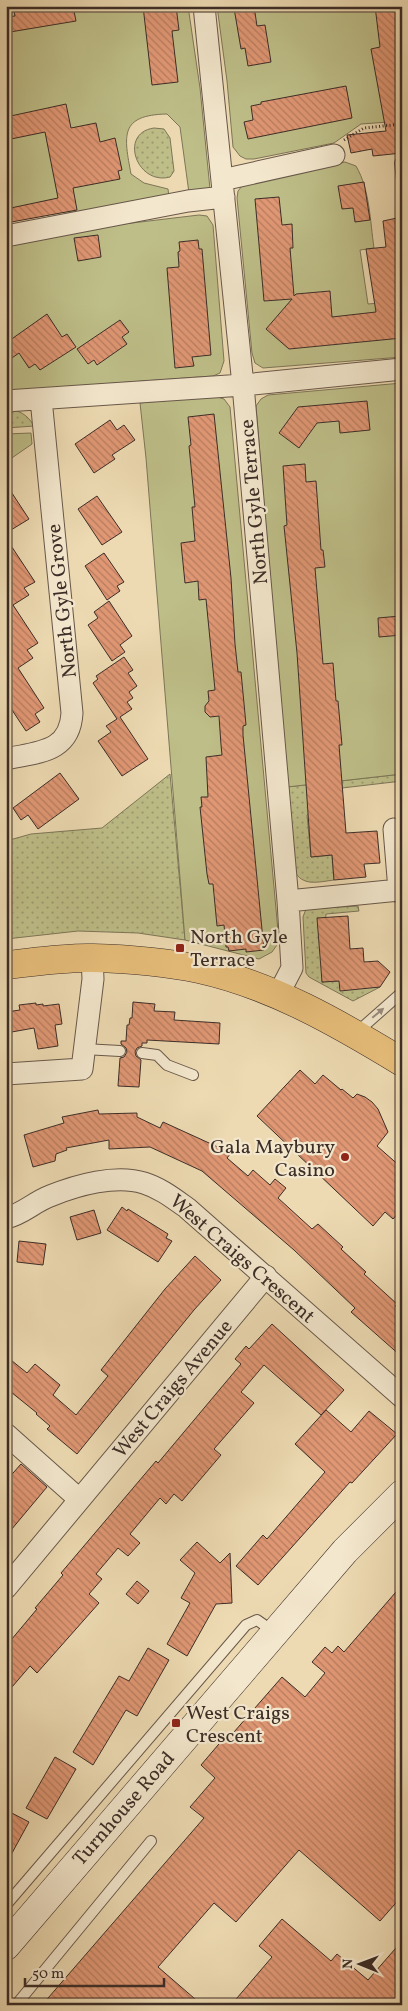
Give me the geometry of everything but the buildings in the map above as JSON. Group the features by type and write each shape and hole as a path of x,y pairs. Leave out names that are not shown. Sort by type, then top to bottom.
{"main road":[{"path":"6,964 92,958 199,969 241,981 322,1015 402,1062"}],"street":[{"name":"North Gyle Terrace","path":"204,6 243,384 288,901 292,968 278,995"},
{"path":"6,236 188,201 223,188 334,155"},
{"path":"6,401 243,384 402,370"},
{"name":"North Gyle Grove","path":"6,759 52,748 62,742 71,724 71,705 41,398"},
{"path":"288,901 400,892 394,829"},
{"path":"6,1074 82,1069 93,979 92,958"},
{"name":"West Craigs Crescent","path":"6,1218 23,1212 50,1196 81,1187 118,1180 143,1182 165,1192 187,1208 402,1397"},
{"name":"West Craigs Avenue","path":"6,1588 266,1276"},
{"path":"6,1434 79,1499"},
{"name":"Turnhouse Road","path":"9,1938 344,1551 402,1494"}],"lane":[{"path":"402,163 400,163 402,180"},
{"path":"356,1034 402,995"},
{"path":"84,1049 120,1051"},
{"path":"142,1053 157,1055 166,1065 193,1074"},
{"path":"6,1905 246,1625 257,1620 275,1633"},
{"path":"16,2005 151,1841"}],"path":[{"path":"334,155 332,147 364,128 402,124"}],"green space":[{"path":"6,6 188,6 200,88 210,189 189,193 180,127 167,114 151,115 140,118 128,130 127,149 131,174 144,183 168,189 169,197 77,212 6,212"},
{"path":"217,6 402,6 402,121 361,124 334,143 254,159 246,159 240,156 233,147"},
{"path":"154,128 164,129 170,138 174,171 170,177 158,178 149,174 141,167 136,158 135,148 137,139 143,132"},
{"path":"345,162 356,166 361,175 369,206 374,248 360,250 368,304 402,301 402,357 263,368 255,363 252,353 237,198 238,191 246,181"},
{"path":"199,215 207,216 213,225 224,361 220,373 213,376 6,391 6,246 115,225"},
{"path":"402,383 402,774 287,787 256,406 261,399 268,395"},
{"path":"214,396 224,399 230,407 279,942 272,952 259,959 185,940 140,403"},
{"path":"6,408 23,414 34,426 6,428"},
{"path":"31,433 32,444 6,462 6,434"},
{"path":"170,774 185,940 138,933 78,931 6,939 6,841 31,834 102,828"},
{"path":"402,774 402,781 342,788 307,815 311,857 332,855 334,880 311,882 301,879 297,875 294,870 287,787"},
{"path":"358,906 359,911 326,914 322,982 339,981 380,987 353,1001 309,977 306,973 303,917 306,909"}],"place":[{"name":"North Gyle Terrace","path":"180,948"},
{"name":"Gala Maybury Casino","path":"345,1157"},
{"name":"West Craigs Crescent","path":"176,1723"}]}
